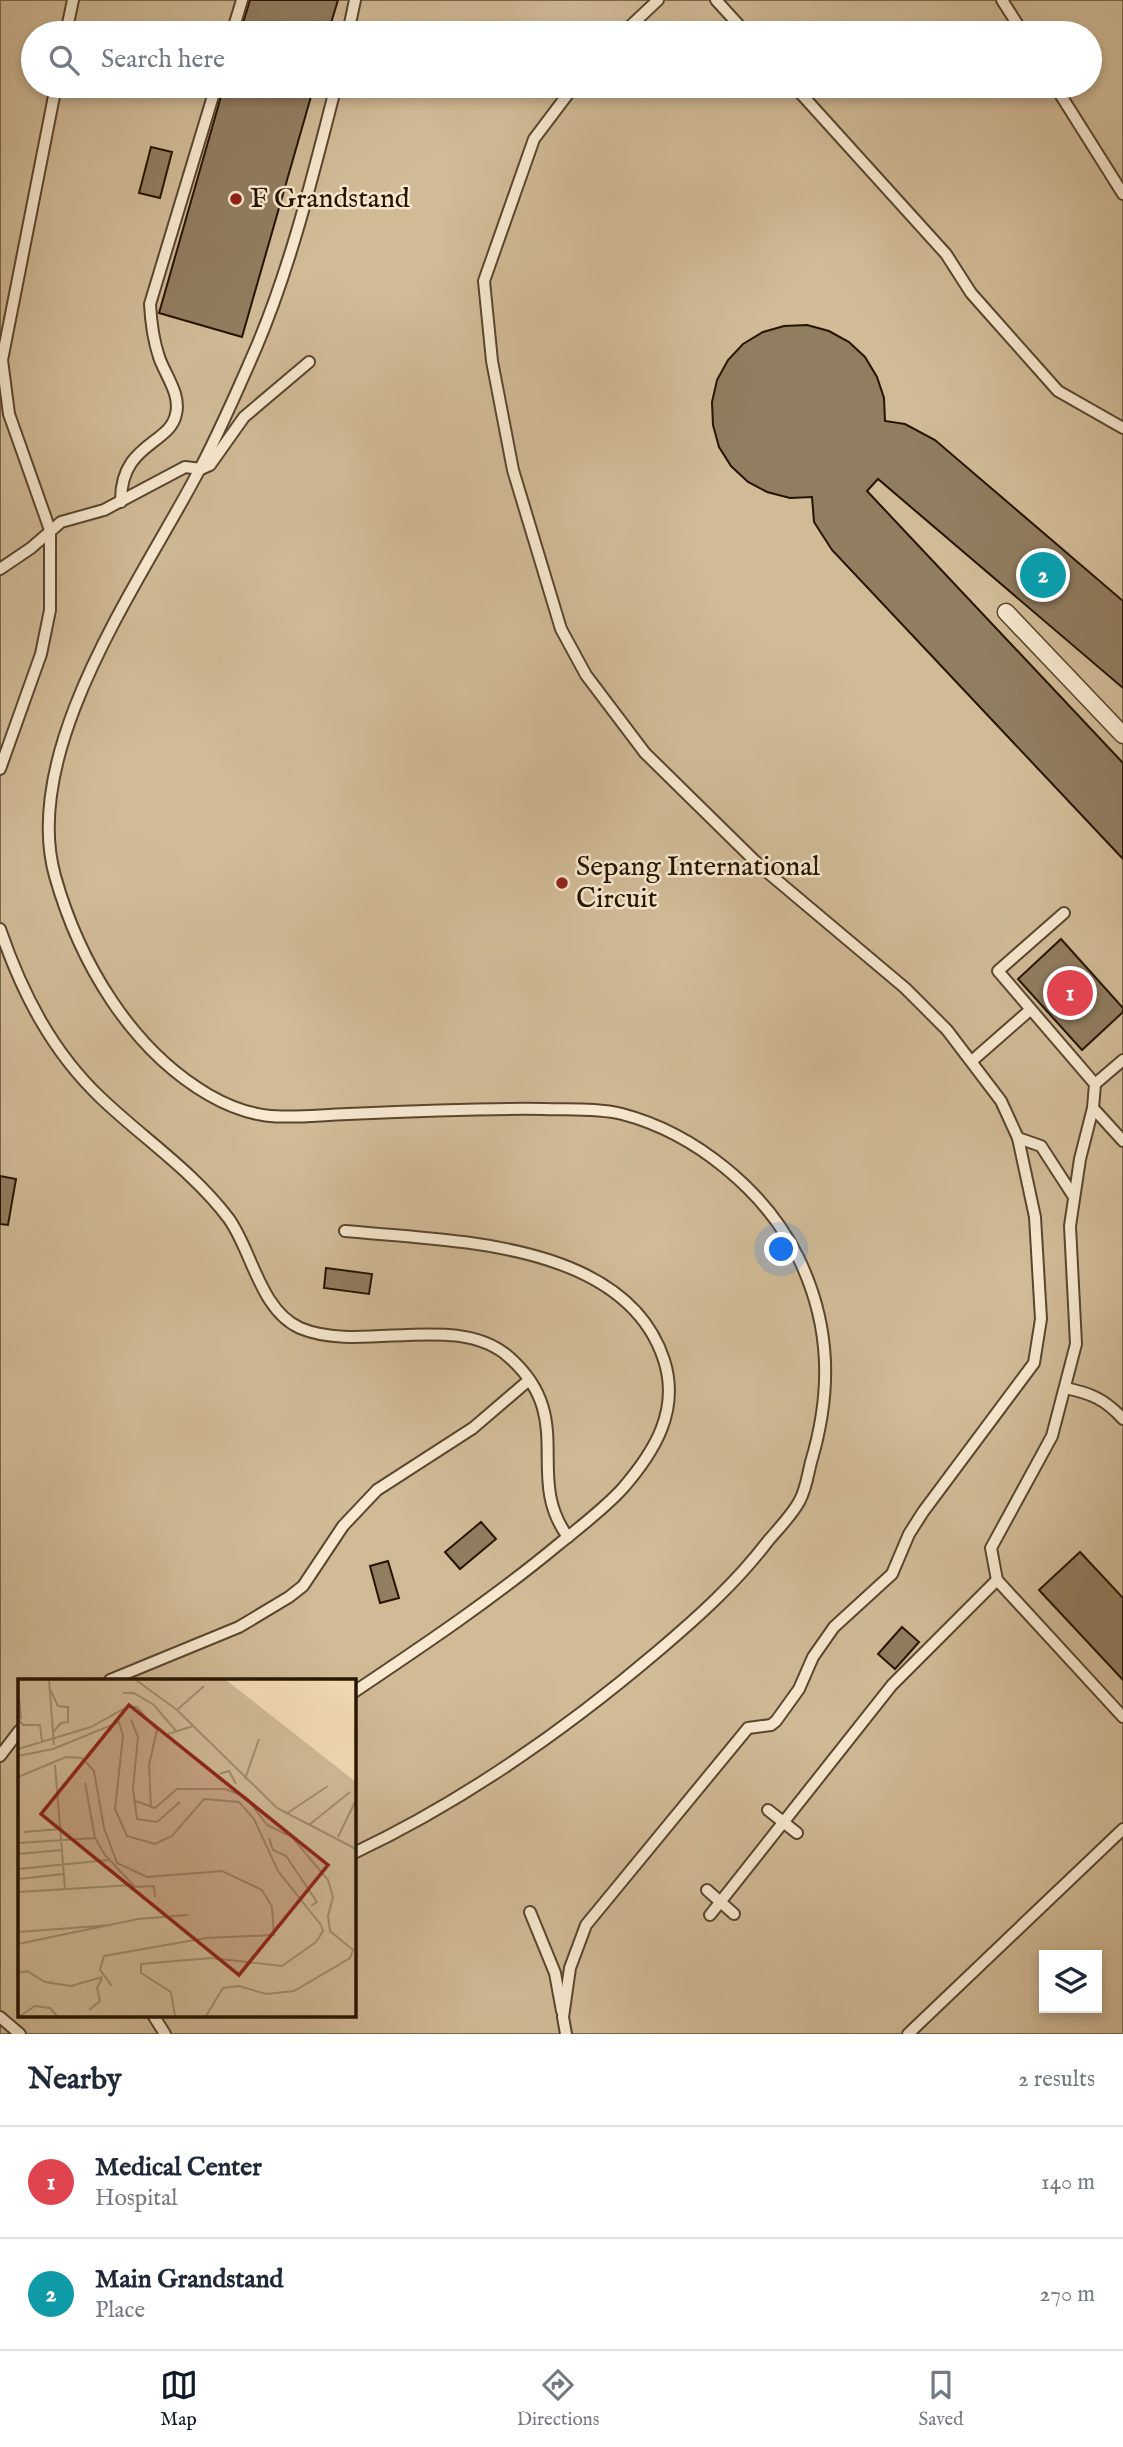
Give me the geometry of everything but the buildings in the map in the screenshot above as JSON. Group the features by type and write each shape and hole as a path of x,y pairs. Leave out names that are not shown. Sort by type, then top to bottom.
{"street":[{"path":"1006,612 1123,735"}],"lane":[{"path":"69,21 73,0"},
{"path":"236,21 242,0"},
{"path":"351,21 355,0"},
{"path":"636,21 658,0"},
{"path":"716,0 735,21"},
{"path":"1002,0 1015,21"},
{"path":"0,769 45,638 52,581 50,530 9,414 2,360 54,98"},
{"path":"121,502 121,487 134,458 170,426 176,416 177,404 154,341 150,304 212,98"},
{"path":"333,98 283,278 257,344 201,469 80,690 59,756 50,835 53,868 75,936 107,993 158,1057 209,1096 258,1116 288,1119 327,1114 505,1108 595,1110 623,1115 673,1134 732,1173 759,1199 784,1231 802,1265 813,1296 826,1356 827,1391 817,1443 800,1499 755,1559 716,1602 596,1704 469,1791 355,1852"},
{"path":"563,2017 570,1968 586,1925 748,1728 771,1725 776,1721 799,1689 813,1657 834,1627 892,1574 909,1534 923,1512 1034,1363 1041,1318 1035,1217 1018,1138 1001,1101 973,1060 905,988 760,866 645,753 586,676 561,629 513,470 492,361 484,281 534,139 565,98"},
{"path":"805,98 946,254 971,293 1058,391 1123,428"},
{"path":"1063,98 1123,194"},
{"path":"0,569 31,548 61,522 121,502 169,473 185,467 201,469 210,466 244,417 309,362"},
{"path":"1064,913 998,971 1095,1084"},
{"path":"0,929 24,992 58,1049 101,1098 181,1168 227,1217 245,1245 265,1291 290,1323 316,1332 444,1336 483,1341 509,1356 538,1391 548,1420 549,1488 554,1512 568,1537"},
{"path":"973,1060 1030,1010"},
{"path":"1123,1060 1095,1084 1093,1108 1074,1196 1070,1226 1076,1344 1065,1388 1052,1436 991,1548 991,1565 997,1580 1123,1717"},
{"path":"1093,1108 1123,1141"},
{"path":"1018,1138 1041,1146 1074,1196"},
{"path":"345,1231 481,1244 569,1267 607,1287 643,1321 660,1347 668,1371 671,1395 668,1415 659,1437 622,1489 497,1596 355,1691"},
{"path":"115,1679 239,1628 289,1597 303,1586 344,1526 377,1490 473,1428 529,1380"},
{"path":"1065,1388 1095,1395 1108,1403 1123,1419"},
{"path":"710,1915 909,1665 997,1580"},
{"path":"0,1756 18,1732"},
{"path":"768,1810 797,1833"},
{"path":"908,2034 1120,1837"},
{"path":"707,1890 734,1914"},
{"path":"530,1912 555,1973 566,2034"},
{"path":"154,2016 165,2034"},
{"path":"0,2017 20,2034"}],"shaded area":[{"name":"Sepang International Circuit","path":"0,0 1123,0 1123,2034 0,2034"}],"place":[{"name":"F Grandstand","path":"236,199"},
{"name":"Main Grandstand","path":"1043,575"},
{"name":"Sepang International Circuit","path":"562,883"},
{"name":"Medical Center","path":"1070,993"}]}
